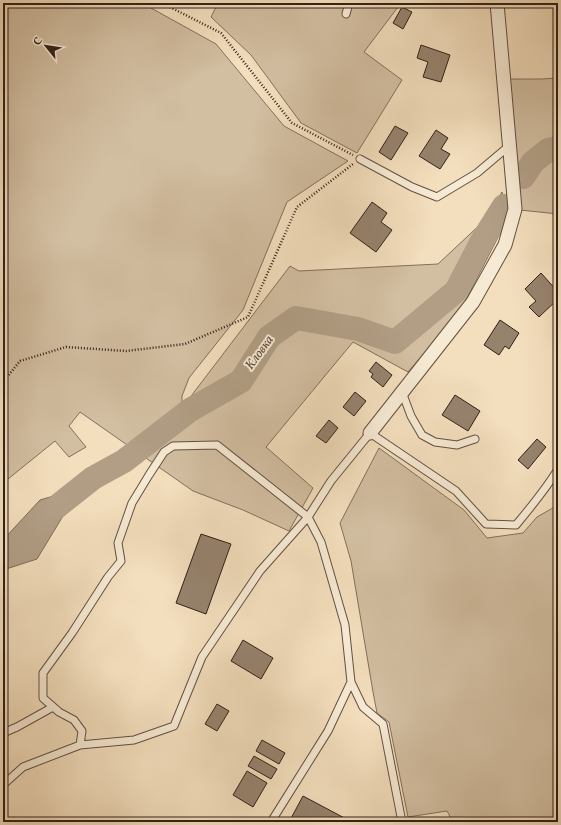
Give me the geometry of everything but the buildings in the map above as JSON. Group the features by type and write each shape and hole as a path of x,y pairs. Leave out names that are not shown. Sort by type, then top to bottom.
{"street":[{"path":"370,433 473,302 505,245 515,209 497,3"}],"lane":[{"path":"346,14 349,3"},
{"path":"360,158 412,187 436,197 477,173 509,146"},
{"path":"402,392 411,416 422,435 435,442 457,445 476,439"},
{"path":"3,784 23,767 80,745 134,740 174,726 202,658 260,571 308,517 331,481 370,433 456,491 486,524 516,525 558,469"},
{"path":"80,745 82,731 74,720 59,712 43,698 43,673 72,633 108,577 121,561 118,543 132,503 164,452 173,446 217,445 308,517 321,542 345,624 350,682 363,707 383,724 402,822"},
{"path":"271,822 328,731 350,682"},
{"path":"3,733 53,707"}],"path":[{"path":"3,382 20,361 66,347 126,350 185,344 248,317 297,207 360,158 292,123 221,33 162,3"}],"shaded area":[{"path":"3,3 142,3 216,44 284,126 348,161 287,202 243,310 189,378 182,396 182,408 290,266 299,271 438,264 485,220 502,192 508,218 459,313 408,372 353,342 266,447 313,488 289,531 243,510 193,491 80,412 69,426 86,447 69,457 55,441 3,483"},
{"path":"218,3 401,3 364,52 402,80 357,153 301,123 251,55 211,17"},
{"path":"558,78 558,214 520,210 510,79"},
{"path":"379,448 464,510 487,538 523,533 537,517 558,505 558,822 453,822 447,811 408,817 389,722 377,713 351,561 340,523"},
{"path":"80,488 37,559 3,570 3,540 40,500"}],"waterway":[{"name":"Кловка","path":"523,177 533,162 548,150 558,148"},
{"name":"Кловка","path":"54,509 93,478 124,461 190,410 241,381 269,337 296,318 358,329 395,342 456,291 482,241 504,206"}]}
